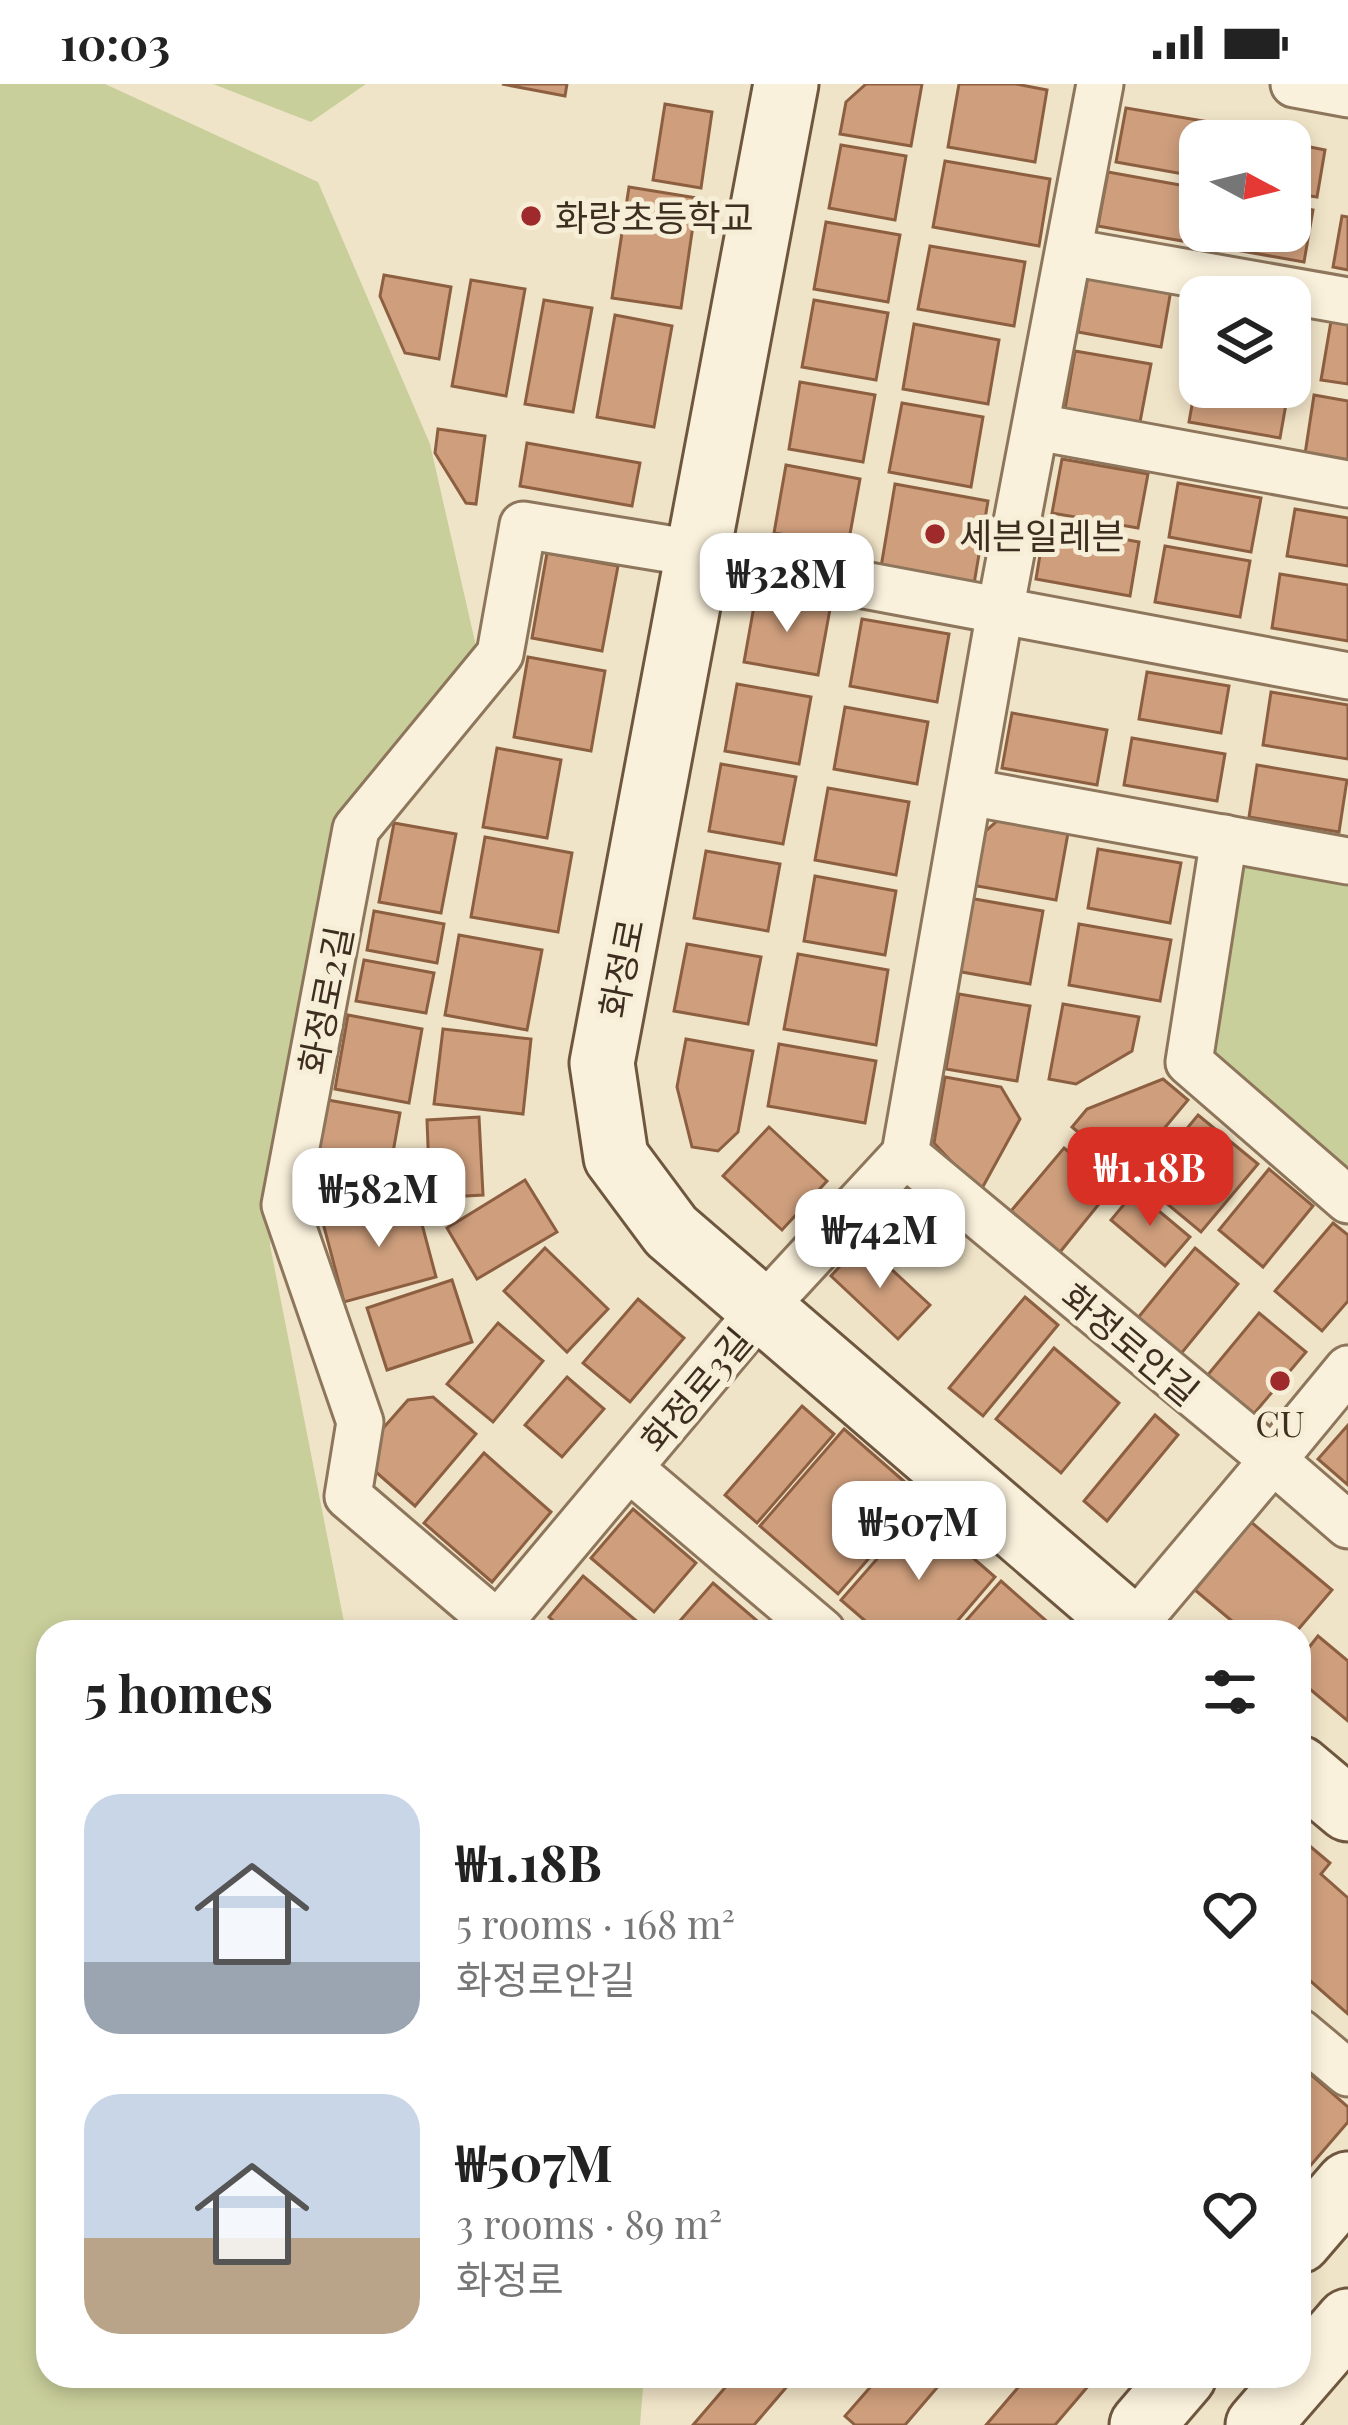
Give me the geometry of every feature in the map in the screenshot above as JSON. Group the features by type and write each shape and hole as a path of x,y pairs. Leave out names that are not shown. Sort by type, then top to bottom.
{"street":[{"name":"화정로","path":"786,84 602,1063 616,1156 670,1231 1120,1620"},
{"path":"905,1154 1000,611 1100,84"},
{"path":"1294,84 1348,94"},
{"path":"1070,252 1348,301"},
{"path":"1037,427 1348,484"},
{"name":"화정로2길","path":"488,1620 348,1496 360,1422 285,1205 356,830 500,654 523,525 699,554"},
{"path":"699,554 1348,676"},
{"path":"969,792 1348,861"},
{"path":"1224,838 1190,1062 1348,1200"},
{"name":"화정로3길","path":"505,1620 761,1310 905,1154"},
{"name":"화정로안길","path":"905,1154 1348,1525"},
{"path":"1140,1620 1348,1369"},
{"name":"화정로3길","path":"629,1468 808,1620"},
{"path":"1311,1778 1348,1809"},
{"path":"1311,2042 1348,2073"},
{"path":"1311,2227 1348,2184"},
{"path":"1311,2364 1348,2321"},
{"path":"1142,2425 1174,2388"},
{"path":"1258,2425 1290,2388"}],"green space":[{"path":"0,84 105,84 318,182 430,444 476,646 346,817 270,1245 344,1620 36,1620 36,2388 643,2388 640,2425 0,2425"},
{"path":"213,84 366,84 311,122"},
{"path":"1235,852 1348,871 1348,1178 1201,1058"}],"building":[{"path":"502,84 567,84 565,96"},
{"path":"866,84 922,84 911,146 840,134 846,102"},
{"path":"959,84 1016,84 1047,90 1035,162 948,147"},
{"path":"665,104 712,112 701,188 653,180"},
{"path":"1126,108 1197,120 1179,120 1179,173 1116,162"},
{"path":"841,145 906,156 895,220 829,208"},
{"path":"1311,147 1325,150 1317,197 1311,196"},
{"path":"945,161 1050,179 1039,246 933,227"},
{"path":"1108,172 1179,185 1179,240 1098,226"},
{"path":"629,187 697,198 681,308 612,298"},
{"path":"1342,216 1348,217 1348,270 1333,267"},
{"path":"826,222 900,235 888,302 814,289"},
{"path":"930,246 1025,262 1014,326 918,309"},
{"path":"1247,252 1306,252 1304,262"},
{"path":"384,275 451,287 439,359 405,353 380,296"},
{"path":"1088,276 1171,290 1161,347 1078,332"},
{"path":"471,280 525,289 506,396 452,386"},
{"path":"544,300 592,308 573,412 525,404"},
{"path":"814,300 888,313 876,380 802,367"},
{"path":"615,315 672,326 654,427 597,417"},
{"path":"1331,321 1348,324 1348,384 1321,380"},
{"path":"914,324 999,340 988,404 903,389"},
{"path":"1075,351 1151,364 1140,422 1065,409"},
{"path":"800,382 875,395 863,462 789,449"},
{"path":"1314,395 1348,401 1348,461 1305,454"},
{"path":"902,403 983,417 971,487 889,472"},
{"path":"1191,408 1285,408 1280,438 1189,422"},
{"path":"438,429 485,436 476,504 466,503 435,453"},
{"path":"527,443 640,463 632,506 520,486"},
{"path":"1062,459 1148,474 1138,528 1052,513"},
{"path":"786,465 860,479 848,545 774,533"},
{"path":"1178,483 1261,498 1251,552 1169,537"},
{"name":"세븐일레븐","path":"895,484 988,501 974,584 881,567"},
{"path":"1295,509 1348,518 1348,566 1287,556"},
{"path":"1045,525 1139,542 1130,596 1036,579"},
{"path":"1165,546 1250,561 1240,617 1155,602"},
{"path":"547,553 618,566 602,651 532,638"},
{"path":"1280,574 1348,585 1348,641 1272,628"},
{"path":"756,595 830,609 818,675 744,662"},
{"path":"862,619 949,634 937,702 850,686"},
{"path":"528,657 605,671 591,751 514,737"},
{"path":"1147,672 1229,686 1221,733 1139,719"},
{"path":"737,684 811,697 799,764 725,751"},
{"path":"1271,692 1348,705 1348,759 1263,745"},
{"path":"845,707 928,722 917,784 834,769"},
{"path":"1012,713 1107,730 1097,785 1002,768"},
{"path":"1132,738 1225,754 1217,801 1124,785"},
{"path":"497,748 561,760 547,838 483,827"},
{"path":"721,764 796,777 783,844 709,831"},
{"path":"1257,765 1347,780 1339,832 1249,817"},
{"path":"828,788 909,802 896,875 815,860"},
{"path":"997,821 1068,833 1056,900 966,884 974,841"},
{"path":"394,823 456,834 441,913 379,902"},
{"path":"485,837 572,853 558,932 471,917"},
{"path":"1098,849 1181,863 1170,923 1088,908"},
{"path":"706,851 780,864 768,931 694,918"},
{"path":"815,876 896,891 885,955 804,941"},
{"path":"969,898 1043,911 1030,984 956,971"},
{"path":"374,911 444,924 437,963 367,950"},
{"path":"1079,924 1171,940 1160,1001 1069,985"},
{"path":"459,935 542,950 527,1030 445,1015"},
{"path":"687,944 761,957 748,1024 674,1011"},
{"path":"798,954 888,970 876,1045 784,1029"},
{"path":"364,960 434,973 426,1013 356,1001"},
{"path":"959,994 1030,1006 1017,1081 946,1069"},
{"path":"1063,1004 1139,1017 1132,1051 1076,1084 1049,1079"},
{"path":"348,1015 422,1029 409,1103 335,1089"},
{"path":"443,1029 531,1039 523,1114 434,1104"},
{"path":"686,1039 753,1051 738,1132 718,1151 692,1147 677,1087"},
{"path":"779,1044 876,1061 865,1123 768,1106"},
{"path":"945,1077 1001,1087 1020,1119 980,1192 934,1143"},
{"path":"1163,1079 1188,1100 1127,1173 1072,1127 1087,1109"},
{"path":"328,1100 400,1113 385,1197 313,1184"},
{"path":"1198,1115 1258,1164 1201,1232 1142,1183"},
{"path":"479,1117 483,1195 430,1198 427,1120"},
{"path":"769,1127 827,1181 782,1230 723,1176"},
{"path":"1064,1148 1112,1188 1060,1252 1011,1211"},
{"path":"1269,1169 1313,1206 1263,1267 1219,1230"},
{"path":"525,1180 557,1232 477,1279 447,1228"},
{"path":"1135,1191 1190,1237 1165,1266 1111,1220"},
{"path":"415,1198 436,1277 344,1302 323,1223"},
{"path":"1333,1223 1348,1235 1348,1301 1322,1331 1275,1291"},
{"path":"862,1242 930,1305 898,1339 831,1276"},
{"path":"545,1248 608,1309 567,1352 504,1291"},
{"path":"1195,1248 1238,1284 1180,1355 1137,1319"},
{"path":"452,1280 472,1342 387,1370 367,1308"},
{"path":"1025,1297 1058,1325 983,1416 949,1388"},
{"path":"638,1299 684,1338 630,1402 583,1363"},
{"path":"1259,1313 1306,1352 1252,1416 1206,1377"},
{"path":"498,1323 543,1361 493,1422 447,1384"},
{"path":"1054,1348 1119,1403 1061,1473 996,1419"},
{"path":"567,1377 604,1409 562,1457 525,1425"},
{"path":"433,1397 476,1434 415,1506 369,1466 370,1443 408,1400"},
{"path":"802,1406 834,1434 757,1523 725,1495"},
{"path":"1155,1415 1178,1435 1107,1521 1084,1501"},
{"path":"1348,1425 1348,1485 1318,1459"},
{"path":"844,1429 922,1497 838,1594 760,1526"},
{"path":"484,1453 551,1512 492,1582 424,1523"},
{"path":"633,1509 696,1563 654,1612 591,1558"},
{"path":"919,1511 995,1577 958,1620 864,1620 841,1600"},
{"path":"1251,1522 1332,1590 1306,1620 1231,1620 1195,1590"},
{"path":"583,1576 635,1620 552,1620 549,1617"},
{"path":"1001,1581 1045,1620 967,1620"},
{"path":"713,1583 756,1620 681,1620"},
{"path":"1318,1636 1348,1661 1348,1721 1311,1690 1311,1645"},
{"path":"1311,1847 1330,1863 1321,1874 1348,1898 1348,2014 1311,1982"},
{"path":"1311,2075 1348,2107 1348,2122 1311,2165"},
{"path":"725,2388 786,2388 754,2425 693,2425"},
{"path":"870,2388 937,2388 905,2425 855,2425 845,2416"},
{"path":"1018,2388 1086,2388 1055,2425 986,2425"}],"place":[{"name":"화랑초등학교","path":"531,216"},
{"name":"세븐일레븐","path":"935,534"},
{"name":"CU","path":"1280,1381"}]}
